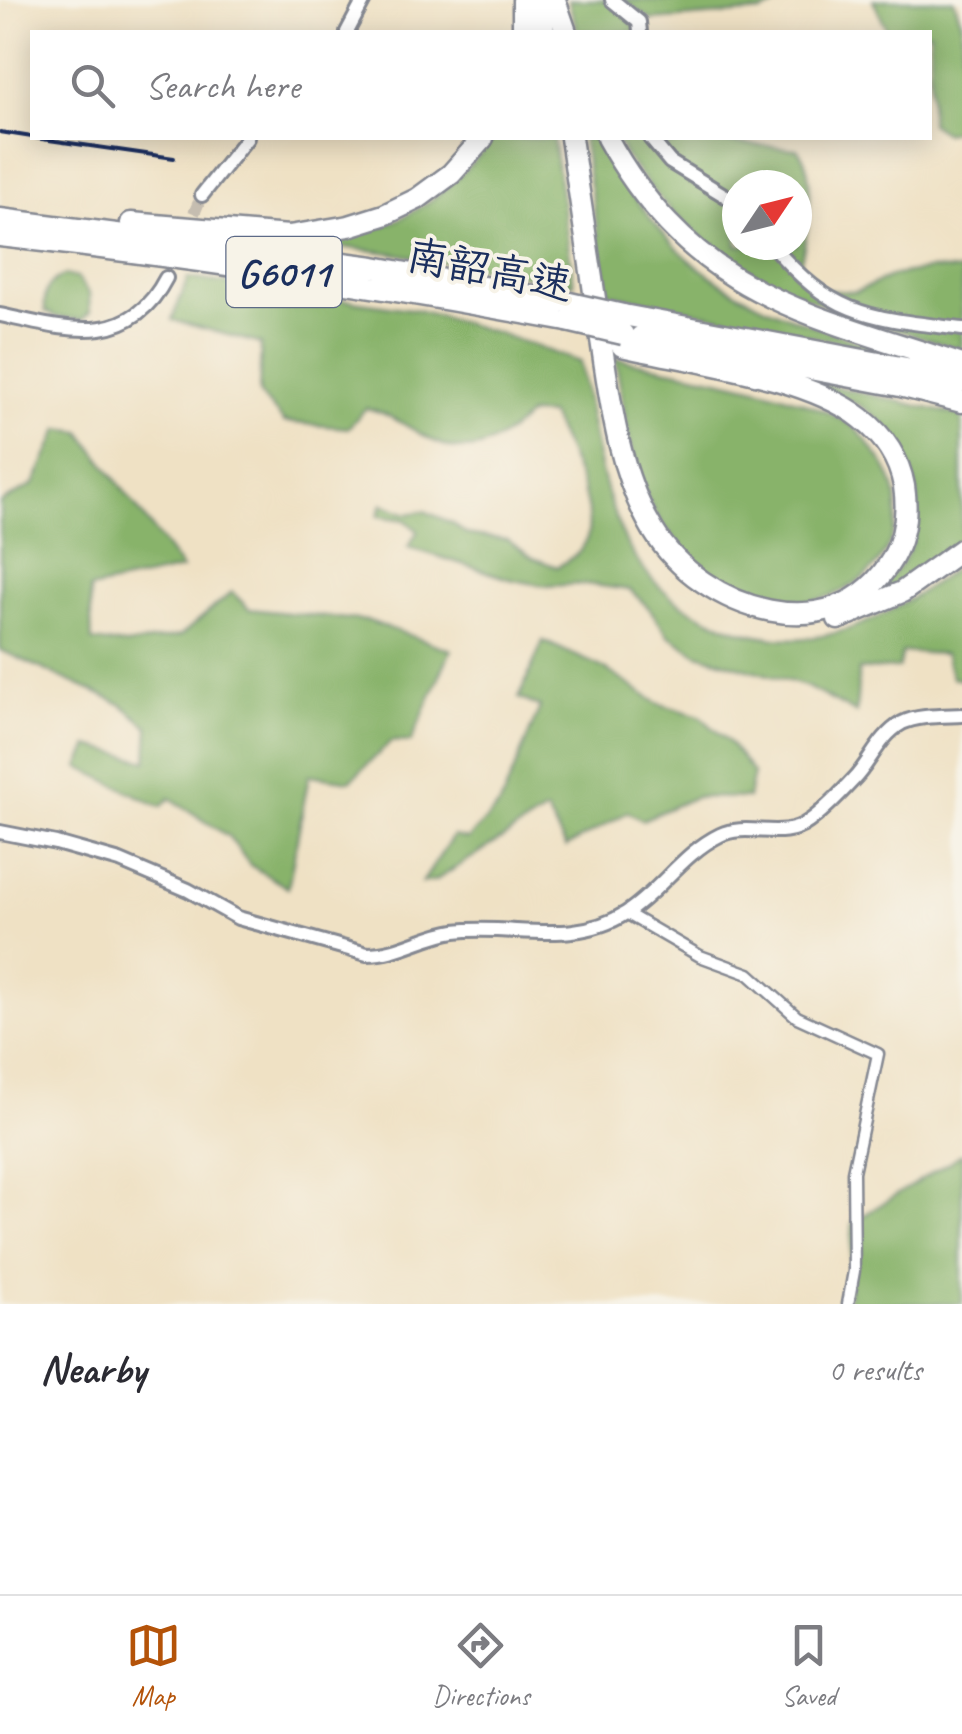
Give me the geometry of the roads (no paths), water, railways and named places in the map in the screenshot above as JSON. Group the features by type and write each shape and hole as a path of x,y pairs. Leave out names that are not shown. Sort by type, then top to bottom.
{"highway":[{"path":"522,30 523,0"},
{"path":"539,0 544,30"},
{"path":"553,0 556,30"},
{"path":"553,0 565,30"},
{"path":"0,216 289,236 349,226 417,198 451,174 481,140"},
{"path":"560,140 592,348 616,472 628,510 648,546 679,580 718,606 758,623 798,626 842,618 902,592 962,549"},
{"path":"566,319 623,332 778,381 825,398 859,417 884,439 900,466 908,507 900,544 885,570 847,602 786,614 746,606 712,591 678,564 652,530 621,450 608,384 571,140"},
{"path":"609,140 622,164 669,226 709,262 795,310 962,365"},
{"name":"南韶高速","path":"0,216 374,266 566,319 962,402"},
{"name":"南韶高速","path":"0,236 132,250 566,319"},
{"name":"南韶高速","path":"623,332 906,368 962,382"}],"street":[{"path":"349,30 364,0"},
{"path":"612,0 640,22 640,30"},
{"path":"202,195 245,140"},
{"path":"652,140 670,162 722,193"},
{"path":"786,260 814,290 868,317 962,329"},
{"path":"0,316 82,330 102,329 137,316 158,294 166,278"},
{"path":"0,832 56,842 120,862 188,890 238,918 368,954 384,954 451,932 503,929 549,934 585,930 626,913 722,834 792,831 808,822 856,778 871,752 902,723 962,715"},
{"path":"626,913 700,956 749,974 797,1017 878,1054 852,1172 854,1271 848,1304"}],"tunnel":[{"path":"187,230 202,195"}],"railway":[{"path":"0,132 30,137"},
{"path":"49,140 174,158"}]}
